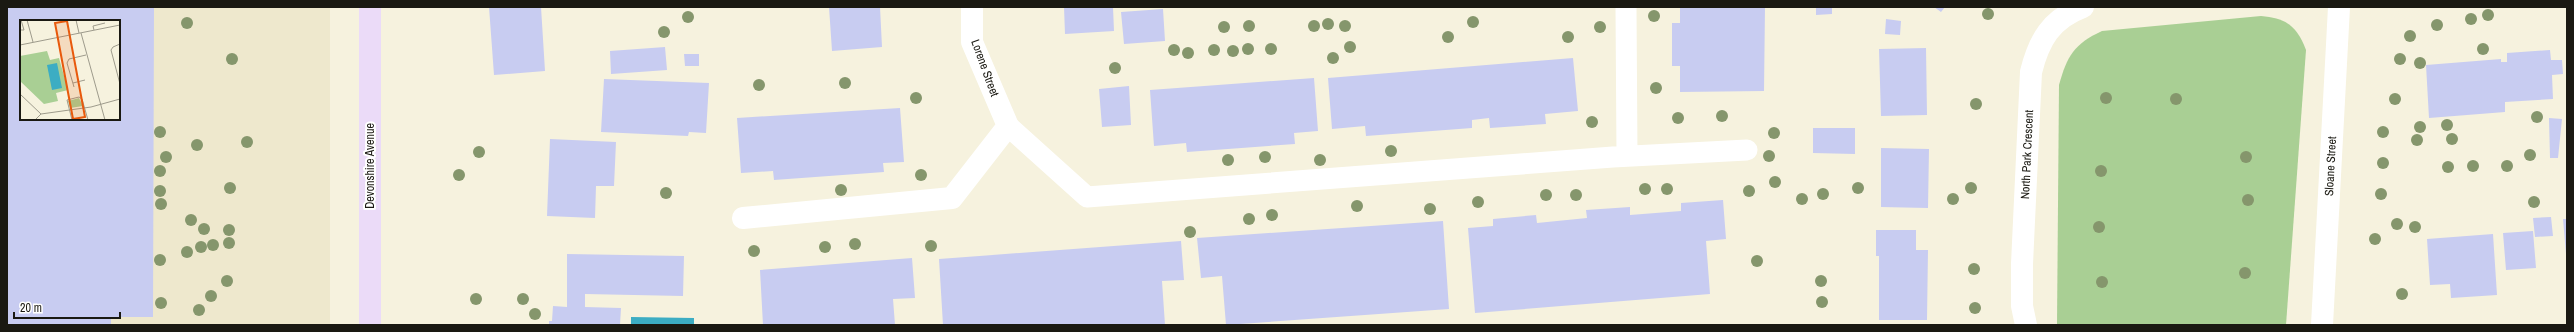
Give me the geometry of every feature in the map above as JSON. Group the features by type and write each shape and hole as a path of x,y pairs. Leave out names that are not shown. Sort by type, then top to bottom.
{"main road":[{"name":"Devonshire Avenue","path":"370,7 370,325"}],"street":[{"name":"Lorene Street","path":"972,7 972,42 1008,126"},
{"name":"North Park Crescent","path":"2026,325 2022,306 2022,264 2031,72 2037,49 2053,24 2083,7"},
{"name":"Sloane Street","path":"2322,325 2339,7"},
{"path":"743,218 952,198 1008,126"}],"lane":[{"path":"1626,7 1627,156"},
{"path":"1008,126 1087,197 1627,156 1748,150"}],"shaded area":[{"path":"7,7 330,7 330,325 7,325"}],"green space":[{"path":"2261,16 2284,21 2290,25 2299,35 2306,50 2286,325 2057,325 2059,85 2065,66 2073,52 2078,46 2102,31"}],"water":[{"path":"631,317 694,318 694,325 631,325"}],"building":[{"path":"7,7 154,7 153,317 111,317 111,325 7,325"},
{"path":"489,7 541,7 545,71 494,75"},
{"path":"829,7 880,7 882,47 832,51"},
{"path":"1064,7 1113,7 1114,31 1065,34"},
{"path":"1680,7 1765,7 1764,91 1680,92 1680,66 1672,66 1672,23 1680,23"},
{"path":"1816,7 1832,7 1832,14 1816,15"},
{"path":"1934,7 1945,7 1941,12"},
{"path":"1163,9 1165,41 1124,44 1121,12"},
{"path":"1886,19 1901,21 1900,35 1885,34"},
{"path":"665,47 667,70 611,74 610,51"},
{"path":"1926,48 1927,115 1881,116 1879,49"},
{"path":"2550,50 2551,60 2562,60 2563,74 2552,75 2553,99 2505,102 2505,112 2429,118 2426,65 2501,59 2501,62 2507,62 2507,53"},
{"path":"684,54 699,54 699,66 685,66"},
{"path":"1573,58 1578,111 1545,114 1546,124 1490,128 1489,118 1472,120 1472,128 1366,136 1365,126 1332,129 1328,78"},
{"path":"1314,78 1318,131 1294,133 1295,144 1187,152 1186,143 1154,146 1150,90"},
{"path":"604,79 709,83 706,133 689,132 688,136 601,132"},
{"path":"1129,86 1131,125 1102,127 1099,89"},
{"path":"900,108 904,162 883,163 884,172 774,180 773,171 741,173 737,118"},
{"path":"2549,118 2562,119 2558,158 2550,158"},
{"path":"1813,128 1855,128 1855,154 1813,153"},
{"path":"550,139 616,142 614,186 596,186 595,218 547,216"},
{"path":"1881,148 1929,149 1928,208 1881,207"},
{"path":"1723,200 1726,239 1706,241 1710,294 1475,313 1468,228 1493,226 1493,219 1536,215 1537,223 1587,218 1586,210 1630,207 1630,215 1681,211 1681,203"},
{"path":"2551,217 2553,236 2535,237 2533,218"},
{"path":"2563,219 2567,219 2567,254 2566,254"},
{"path":"1443,221 1449,309 1226,325 1222,276 1201,278 1197,238"},
{"path":"1876,230 1916,230 1916,250 1928,250 1927,320 1879,320 1879,256 1876,256"},
{"path":"2533,231 2536,268 2506,270 2503,233"},
{"path":"2493,234 2497,295 2451,298 2450,284 2430,285 2427,239"},
{"path":"1181,241 1184,280 1162,281 1165,325 943,325 939,259"},
{"path":"567,254 684,256 683,296 585,294 585,307 621,308 620,325 549,325 549,321 552,321 553,306 567,307"},
{"path":"912,258 915,298 893,299 895,325 763,325 760,270"}]}
